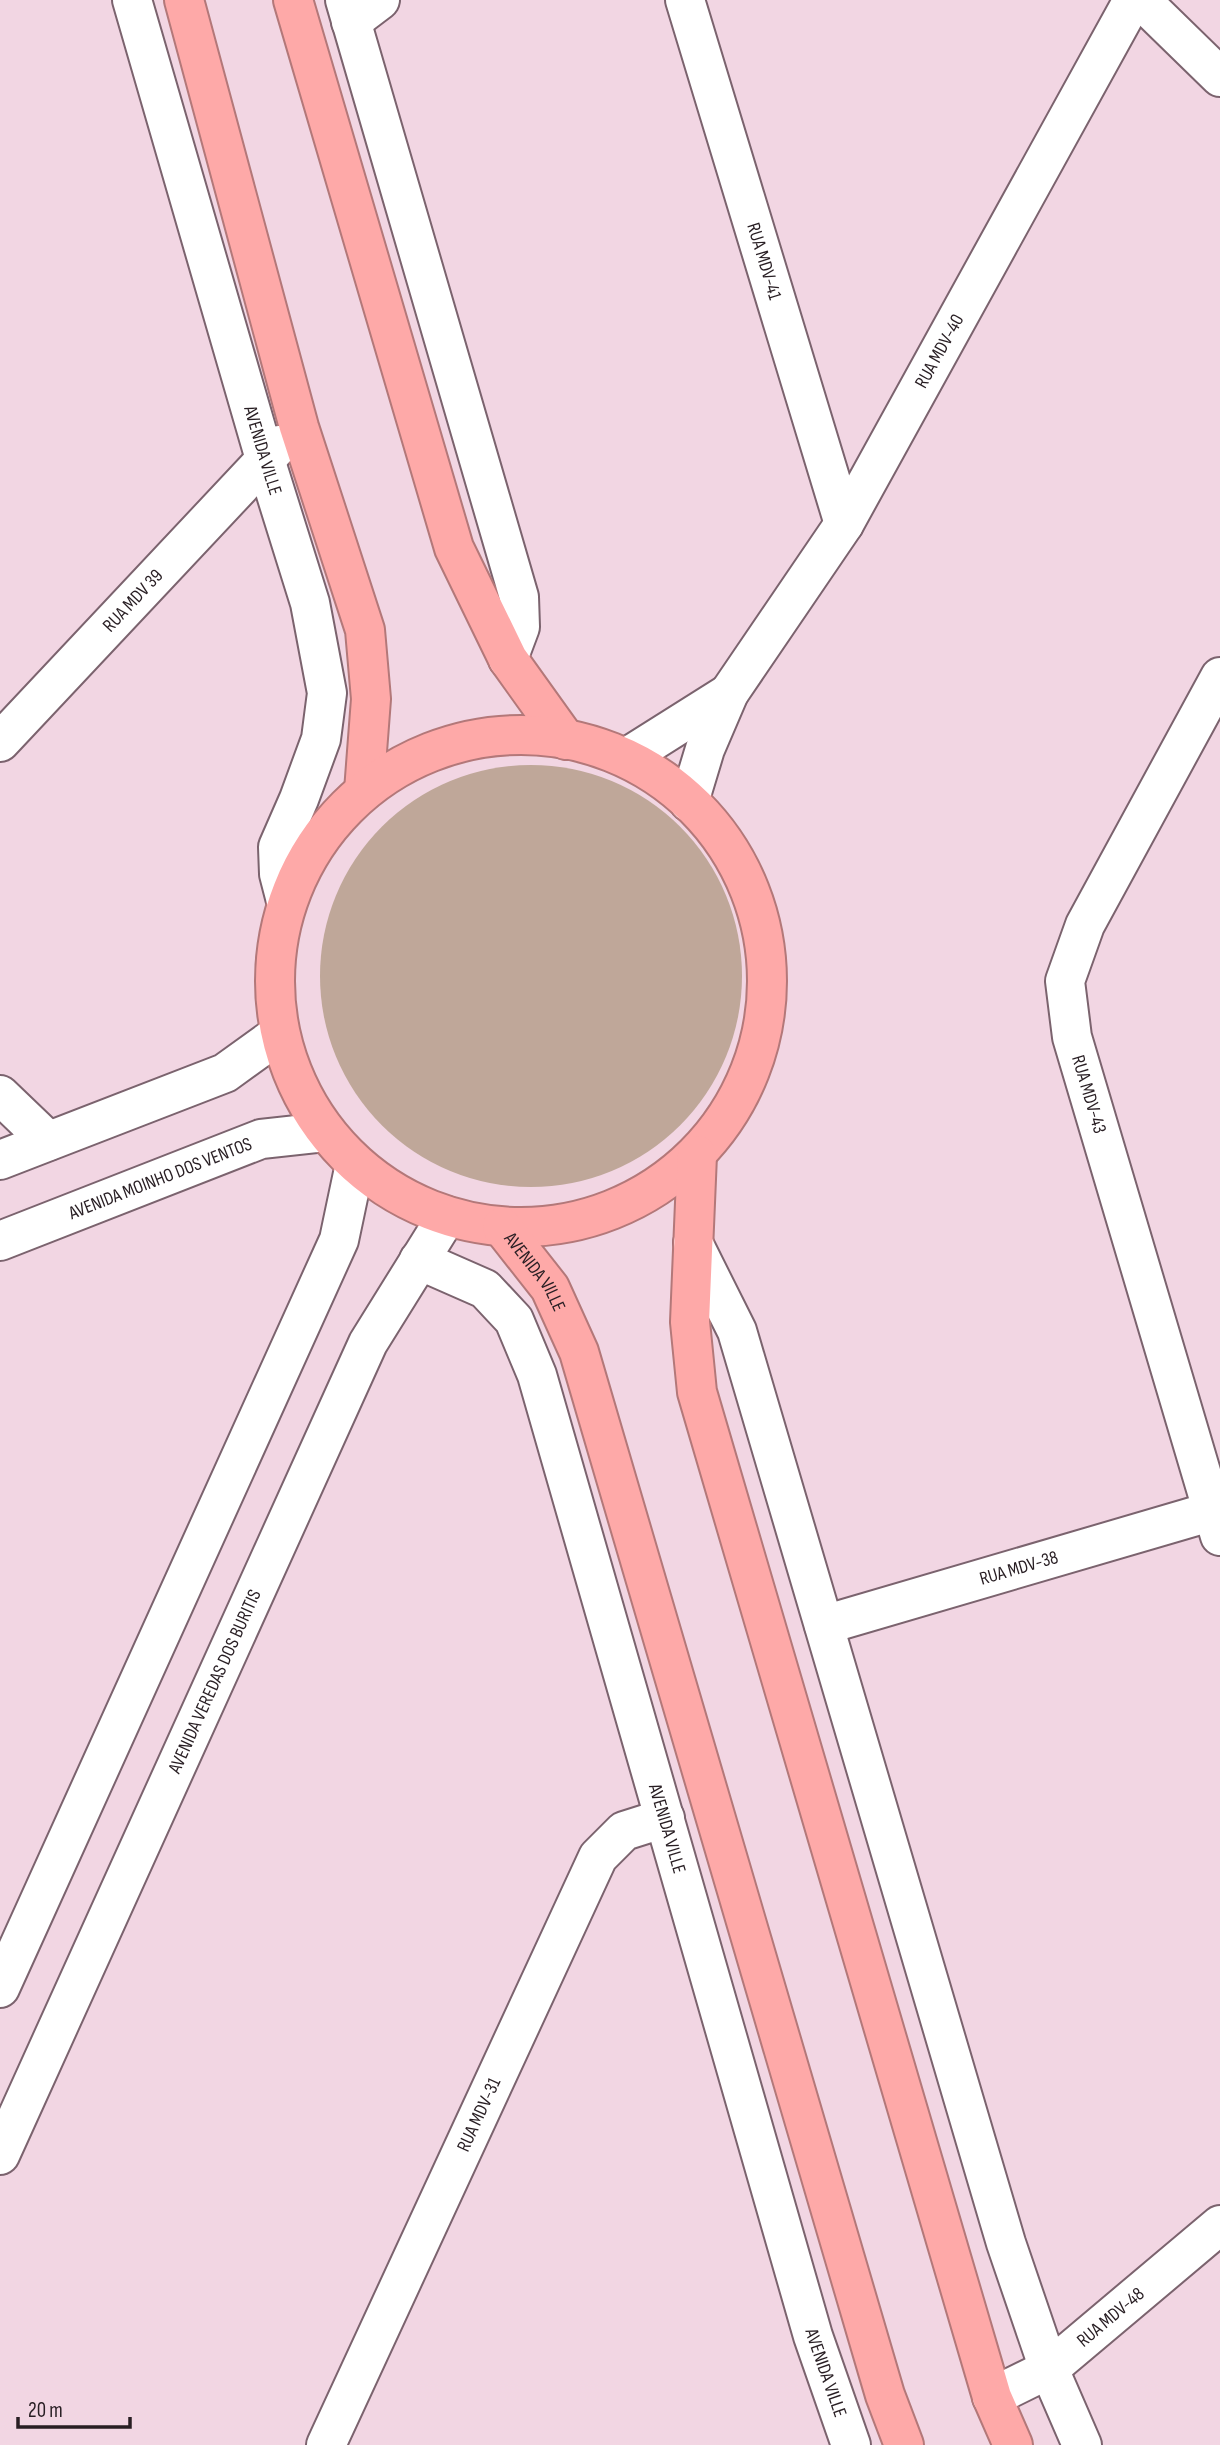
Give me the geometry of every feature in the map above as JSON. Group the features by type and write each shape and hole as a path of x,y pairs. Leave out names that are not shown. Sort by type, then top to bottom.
{"highway":[{"path":"184,0 299,427 365,629 371,699 364,791"},
{"path":"293,0 454,548 508,659 566,740"},
{"path":"500,736 566,740 629,756 689,802 721,837 751,890 768,962 763,1034 740,1097 697,1155 641,1197 585,1219 502,1227 447,1216 399,1195 355,1164 325,1132 296,1084 279,1034 274,965 286,901 319,839 347,806 364,791 424,755 500,736"},
{"path":"697,1155 691,1322 697,1392 992,2397 1013,2445"},
{"name":"AVENIDA VILLE","path":"502,1227 550,1289 579,1352 885,2395 904,2445"}],"street":[{"name":"AVENIDA VILLE","path":"132,0 265,458 310,603 327,693 321,739 278,847 279,874 286,901"},
{"name":"RUA MDV-41","path":"685,0 844,524"},
{"name":"RUA MDV-40","path":"689,802 705,749 729,693 844,524 1133,0"},
{"path":"1141,0 1220,77"},
{"path":"359,7 519,597 520,626 508,659"},
{"name":"RUA MDV 39","path":"0,742 265,458 299,427"},
{"name":"RUA MDV-43","path":"1216,1523 1072,1037 1065,981 1085,925 1220,677"},
{"name":"RUA MDV-40","path":"629,756 729,693"},
{"path":"0,1160 225,1073 279,1034"},
{"path":"0,1095 48,1141"},
{"name":"AVENIDA MOINHO DOS VENTOS","path":"0,1241 261,1139 325,1132"},
{"path":"0,1988 339,1240 355,1164"},
{"name":"AVENIDA VEREDAS DOS BURITIS","path":"0,2155 368,1343 447,1216"},
{"path":"693,1243 737,1331 1006,2243 1049,2369 1082,2445"},
{"name":"AVENIDA VILLE","path":"419,1261 485,1289 514,1320 537,1375 813,2336 851,2445"},
{"name":"RUA MDV-38","path":"824,1625 1216,1523"},
{"name":"RUA MDV-31","path":"326,2445 598,1857 624,1831 665,1818"},
{"name":"RUA MDV-48","path":"992,2397 1049,2369 1220,2225"}],"shaded area":[{"path":"531,765 552,766 612,781 648,801 680,827 706,859 726,895 741,955 741,997 726,1057 706,1093 680,1125 648,1151 612,1171 552,1186 531,1187 510,1186 450,1171 414,1151 382,1125 356,1093 336,1057 321,997 320,976 321,955 336,895 356,859 382,827 414,801 450,781 510,766"}]}
